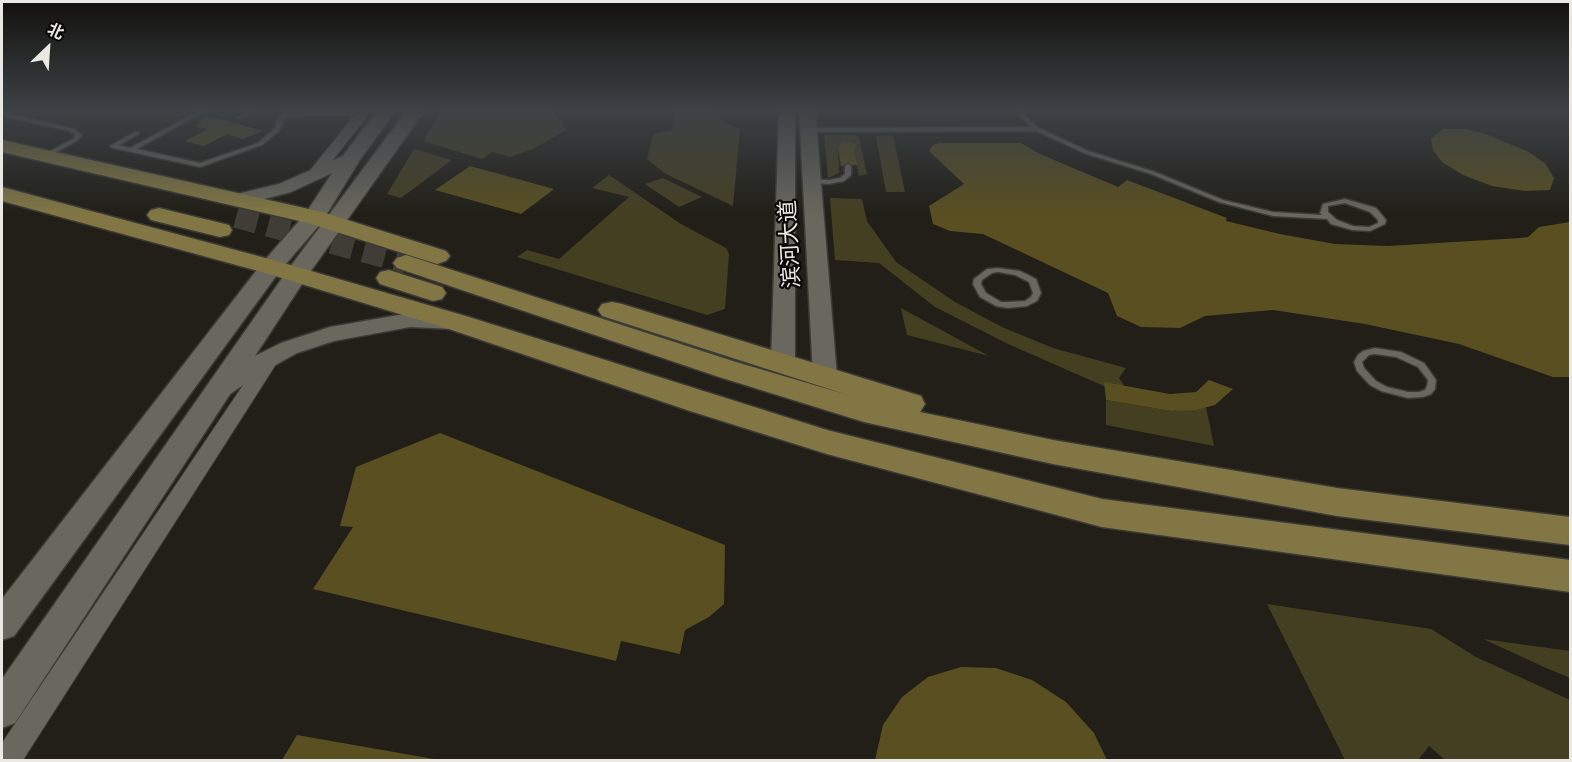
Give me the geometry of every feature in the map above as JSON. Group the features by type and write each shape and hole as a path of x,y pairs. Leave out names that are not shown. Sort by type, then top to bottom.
{"main road":[{"path":"2,146 324,220 825,376 1053,452"},
{"path":"324,220 357,146"},
{"path":"2,625 283,271 386,146"},
{"path":"2,160 228,224 2,176"},
{"path":"2,194 283,271 459,323 827,442 1102,513 1570,576"},
{"path":"2,710 221,388 283,271"},
{"path":"1372,549 1108,496 731,397 398,271 864,411 1053,452 1337,502 1570,531"}],"street":[{"path":"313,176 340,146"},
{"name":"滨河大道","path":"783,363 786,146"},
{"name":"滨河大道","path":"810,146 825,376"},
{"path":"219,197 237,200 255,197 313,176 352,157"},
{"path":"221,388 271,358 330,334 410,320 459,323"},
{"path":"7,760 271,358"}],"lane":[{"path":"45,156 65,146"},
{"path":"114,146 200,165 256,146"},
{"path":"131,150 139,146"},
{"path":"1073,146 1153,173 1221,201 1274,214 1328,217 1342,225 1361,230 1377,228 1382,220 1373,210 1345,201 1325,205 1323,208 1328,217"},
{"path":"811,181 829,183 842,180 848,175 848,166"},
{"path":"999,270 1017,273 1033,281 1037,293 1034,299 1019,305 999,304 990,300 983,295 977,284 983,274 999,270"},
{"path":"1386,351 1420,365 1432,380 1432,387 1428,392 1420,395 1408,395 1384,389 1373,383 1360,369 1358,362 1366,353 1386,351"}],"shaded area":[{"path":"438,146 539,146 510,157 492,152 482,159"},
{"path":"650,146 738,146 733,206 664,173 647,159"},
{"path":"825,146 839,146 839,173 828,178"},
{"path":"847,146 861,146 867,174 859,176 854,152"},
{"path":"878,146 895,146 905,192 886,192"},
{"path":"414,149 452,160 401,198 387,194"},
{"path":"609,175 681,224 726,248 729,254 725,309 707,315 517,257 527,250 559,259 629,197 592,188"},
{"path":"663,178 702,197 679,207 645,184"},
{"path":"830,198 862,199 867,221 896,262 955,302 1002,327 1053,348 1126,368 1119,378 1125,387 1106,387 1008,344 935,307 879,263 835,260"},
{"path":"901,308 989,356 907,335"},
{"path":"1106,400 1171,411 1206,407 1214,446 1106,425"},
{"path":"1267,604 1431,629 1476,657 1570,700 1570,760 1445,760 1429,746 1418,760 1345,760"},
{"path":"1483,639 1570,651 1570,678 1544,667"}],"building":[{"path":"839,146 856,146 854,152 858,165 841,166"},
{"path":"933,146 1025,146 1118,187 1127,180 1227,218 1226,221 1335,244 1388,246 1521,238 1528,237 1539,227 1570,222 1570,377 1553,377 1459,344 1365,324 1273,310 1205,316 1180,328 1141,327 1117,316 1108,293 983,234 950,231 933,224 929,206 964,184 929,151"},
{"path":"1432,146 1514,146 1545,163 1554,178 1550,190 1525,191 1492,186 1463,175 1442,162"},
{"path":"470,166 554,189 521,214 435,190"},
{"path":"1209,380 1233,389 1215,405 1196,410 1171,411 1106,400 1104,382 1170,394 1196,392"},
{"path":"440,433 725,545 724,604 709,617 685,630 680,654 621,641 616,661 313,589 353,527 340,526 356,467"},
{"path":"961,667 996,668 1032,680 1066,702 1094,733 1107,760 875,760 883,725 902,697 928,677"},
{"path":"297,735 434,759 434,760 282,760"}],"tunnel":[{"path":"236,217 406,263"}]}
